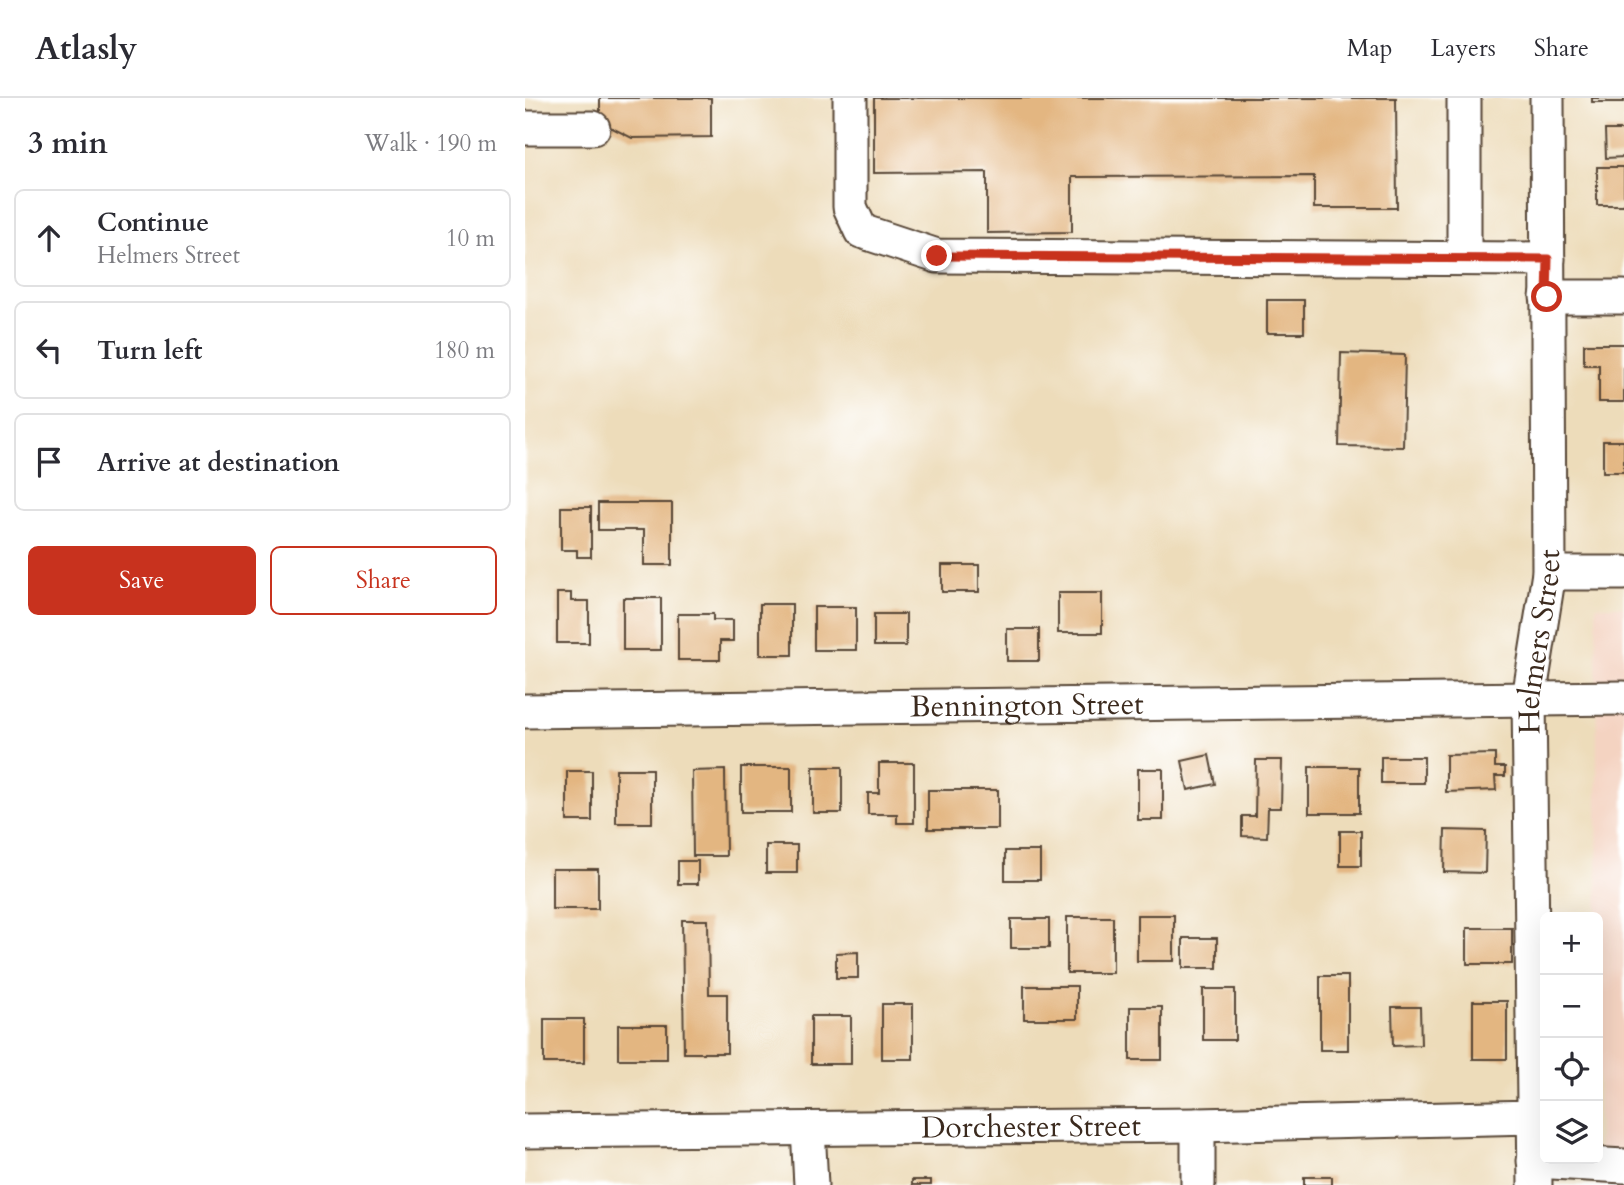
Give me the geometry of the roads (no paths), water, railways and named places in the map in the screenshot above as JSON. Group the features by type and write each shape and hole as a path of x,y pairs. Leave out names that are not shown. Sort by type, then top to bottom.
{"street":[{"path":"850,98 850,207 861,231 937,256 1548,259"},
{"path":"1464,98 1464,258"},
{"name":"Helmers Street","path":"1534,1173 1529,698 1549,573 1547,98"},
{"path":"525,128 593,128"},
{"path":"1547,297 1624,297"},
{"path":"1549,573 1624,573"},
{"name":"Bennington Street","path":"525,711 1624,698"},
{"name":"Dorchester Street","path":"525,1131 1198,1125 1533,1117 1534,1112"},
{"path":"1198,1125 1198,1185"},
{"path":"809,1129 811,1185"},
{"path":"1534,1173 1624,1166"}]}
